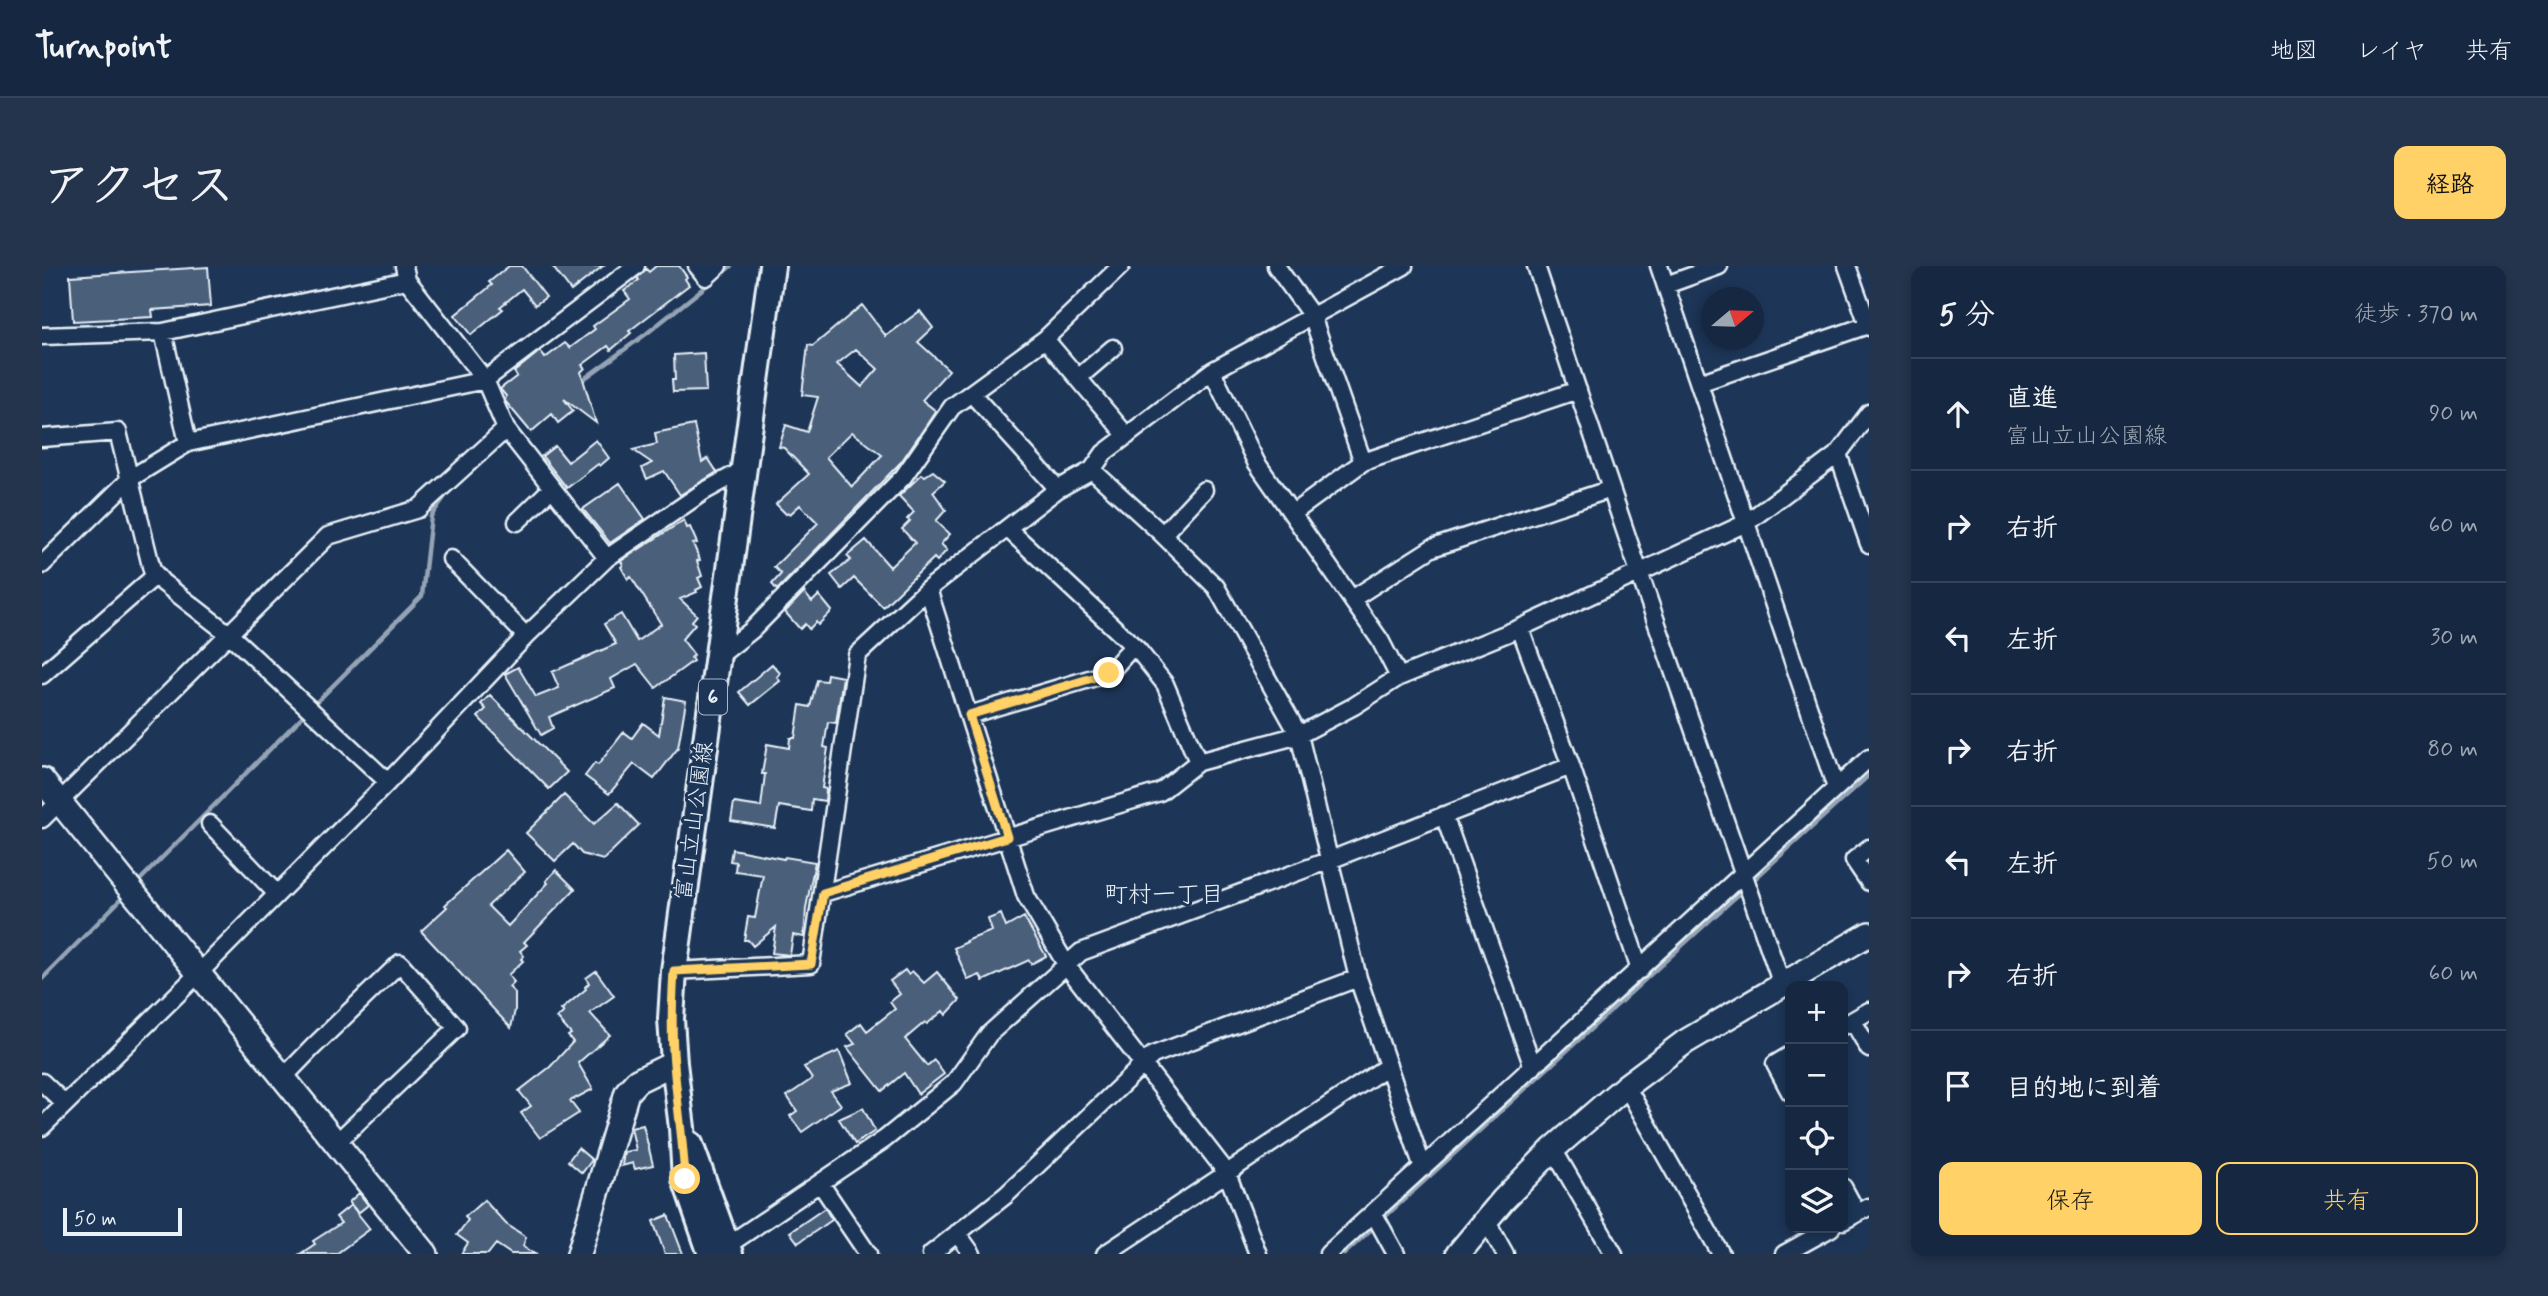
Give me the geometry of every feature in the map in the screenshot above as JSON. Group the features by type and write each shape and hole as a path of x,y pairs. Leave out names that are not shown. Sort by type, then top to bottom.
{"main road":[{"name":"富山立山公園線","path":"720,1252 702,1173 682,1128 671,1019 674,971 772,266"}],"street":[{"path":"42,565 131,478 188,443 485,380 636,266"},
{"path":"696,266 705,277 718,266"},
{"path":"719,656 752,630 903,477 952,407 1045,339 1121,266"},
{"path":"1276,266 1312,316 1363,461"},
{"path":"674,971 811,964 857,655 928,589 1058,489 1092,470 1104,453 1212,371 1404,266"},
{"path":"1536,266 1782,985"},
{"path":"1659,266 1836,788"},
{"path":"1665,285 1719,266"},
{"path":"1699,383 1869,326 1847,266"},
{"path":"42,336 163,332 406,273 485,380 506,429 607,558"},
{"path":"163,332 188,443"},
{"path":"1045,339 1126,436"},
{"path":"1078,378 1113,348"},
{"path":"1212,371 1256,462 1380,640 1399,677"},
{"path":"1293,513 1363,461 1578,390"},
{"path":"971,393 1058,489"},
{"path":"823,893 1160,792 1198,762 1299,735 1354,706 1399,677 1520,628 1746,523 1838,454 1869,413"},
{"path":"42,820 328,536 418,509 506,429"},
{"path":"42,438 118,432 152,570 230,635 388,782"},
{"path":"1838,454 1869,544"},
{"path":"42,1126 199,973 388,782 526,636 607,558 703,492 743,470"},
{"path":"1092,470 1163,534 1216,587 1299,735 1358,978 1423,1168"},
{"path":"517,522 552,488"},
{"path":"1352,599 1432,548 1611,489"},
{"path":"1163,534 1204,490"},
{"path":"1007,528 1133,646 1165,684 1198,762"},
{"path":"451,559 526,636"},
{"path":"42,675 156,575"},
{"path":"928,589 1026,895 1067,965 1227,1173 1258,1254"},
{"path":"1520,628 1571,766 1640,970"},
{"path":"969,715 1109,673 1133,646"},
{"path":"1328,1254 1869,758"},
{"path":"720,1252 885,1139 954,1083 989,1034 1082,952 1330,860 1571,766"},
{"path":"42,780 426,1254"},
{"path":"1444,815 1533,1067"},
{"path":"210,824 277,894"},
{"path":"1869,848 1854,860 1869,882"},
{"path":"1458,1254 1553,1149 1626,1086 1685,1042 1869,934"},
{"path":"284,1077 400,963 457,1028 337,1142"},
{"path":"931,1254 1006,1195 1153,1055 1358,978"},
{"path":"1869,1011 1848,1024 1869,1049"},
{"path":"1785,1058 1775,1064 1785,1083"},
{"path":"579,1254 627,1092 637,1081 674,1063"},
{"path":"1105,1254 1388,1066"},
{"path":"42,1082 65,1104"},
{"path":"1626,1086 1721,1254"},
{"path":"1553,1149 1614,1254"},
{"path":"820,1183 868,1254"},
{"path":"1848,1197 1856,1214"},
{"path":"1374,1214 1396,1254"},
{"path":"1486,1220 1505,1254"},
{"path":"957,1233 972,1254"},
{"path":"1784,1254 1822,1233"}],"building":[{"path":"509,266 522,266 546,297 535,305 522,289 500,307 503,309 471,335 455,315 492,285 489,282"},
{"path":"552,266 603,266 571,291"},
{"path":"656,266 679,266 689,285 629,331 631,333 611,350 608,346 582,365 585,368 581,372 596,423 564,399 573,411 558,423 552,414 531,432 505,401 506,396 500,389 517,376 514,372 540,351 545,358 565,343 570,348 595,329 593,326 630,299 624,291 639,280 637,278 646,269 649,272"},
{"path":"208,267 211,306 152,310 153,317 73,321 70,276"},
{"path":"862,305 886,336 920,311 933,328 918,342 949,370 922,400 936,411 901,462 777,590 772,584 781,574 774,567 818,523 800,505 790,514 786,514 776,504 809,474 784,448 779,447 786,425 807,432 818,397 802,395 808,345 813,346","holes":["856,349 878,369 862,387 837,364","852,432 882,455 852,487 826,457"]},
{"path":"704,353 706,391 673,392 674,355"},
{"path":"694,425 702,462 708,458 717,472 680,495 664,471 647,479 642,468 652,463 633,450 657,444 655,433"},
{"path":"596,440 609,458 567,488 542,456 555,446 568,462"},
{"path":"933,471 945,481 933,492 946,510 936,521 950,534 941,544 947,550 937,561 934,558 883,607 854,578 842,589 831,575 851,560 847,556 866,540 890,567 915,543 902,529 914,512 899,496 922,474 925,476"},
{"path":"620,483 645,519 610,543 583,509"},
{"path":"684,520 697,543 693,544 700,560 697,561 702,576 698,578 702,587 680,599 697,615 692,621 695,624 682,639 694,655 691,658 693,661 656,688 637,664 611,679 615,688 549,717 553,728 541,735 505,674 518,667 536,697 559,688 552,672 616,644 604,624 621,614 637,641 661,624 631,577 628,579 621,567 621,561"},
{"path":"804,592 812,602 819,595 832,611 818,625 816,622 809,629 805,624 800,629 785,612"},
{"path":"772,664 780,673 777,677 780,681 750,705 739,692"},
{"path":"827,674 843,677 836,723 828,722 824,747 828,748 822,788 826,789 825,801 812,799 811,811 779,806 775,828 731,821 734,803 761,807 765,774 762,774 767,744 789,748 790,738 795,738 800,705 810,707 817,680 826,681"},
{"path":"490,695 567,772 549,789 478,717 486,709 481,704"},
{"path":"665,697 686,701 678,748 654,779 634,764 609,794 585,776 595,763 598,765 624,732 632,738 643,723 659,735"},
{"path":"564,795 594,824 618,803 639,825 603,860 582,854 573,844 555,861 526,833"},
{"path":"732,849 815,862 806,908 804,937 793,935 790,955 772,953 776,927 753,946 748,940 744,940 748,917 755,918 763,875 735,871 736,862 730,861"},
{"path":"506,850 525,872 488,906 508,926 548,883 546,881 556,870 575,889 524,942 527,945 520,951 524,956 521,959 523,961 508,975 514,982 509,987 515,993 511,1028 421,931 447,907 445,905"},
{"path":"1001,914 1006,927 1024,917 1046,956 1031,964 1029,960 983,981 980,975 968,980 954,948 992,931 988,919"},
{"path":"905,970 908,974 912,971 924,983 937,972 960,1000 946,1015 943,1011 905,1039 927,1066 934,1060 944,1074 918,1094 904,1073 882,1091 847,1047 855,1044 847,1034 861,1023 867,1031 895,1009 890,1002 900,994 890,981"},
{"path":"596,971 614,996 590,1013 610,1035 578,1063 593,1089 570,1101 579,1113 540,1138 521,1113 531,1106 519,1091 550,1067 573,1042 568,1036 571,1034 557,1018 564,1012 561,1010 586,989 589,983 586,978"},
{"path":"839,1051 852,1083 831,1091 841,1105 802,1132 790,1116 797,1111 787,1096 812,1079 804,1067"},
{"path":"863,1108 875,1131 855,1144 839,1119"},
{"path":"643,1125 653,1165 635,1169 633,1163 622,1166 624,1152 636,1150 631,1128"},
{"path":"578,1148 592,1160 582,1173 568,1161"},
{"path":"359,1193 368,1205 358,1213 349,1202"},
{"path":"484,1200 506,1224 526,1237 523,1246 535,1254 511,1254 496,1244 488,1254 461,1254 468,1243 457,1235 468,1220 465,1217"},
{"path":"351,1205 370,1229 336,1254 300,1254 315,1244 313,1241 341,1223 336,1217"},
{"path":"825,1208 832,1220 798,1243 790,1232"},
{"path":"668,1215 683,1254 665,1254 653,1221"}],"waterway":[{"path":"581,381 646,334 731,266"},
{"path":"136,884 422,596 431,516 448,492"},
{"path":"1750,883 1869,775"},
{"path":"1344,1254 1744,889"},
{"path":"42,979 125,895"}],"district":[{"name":"町村一丁目","path":"1164,895"}],"route":[{"path":"685,1179 671,1019 674,971 811,964 823,893 1007,837 969,715 1109,673"}]}
